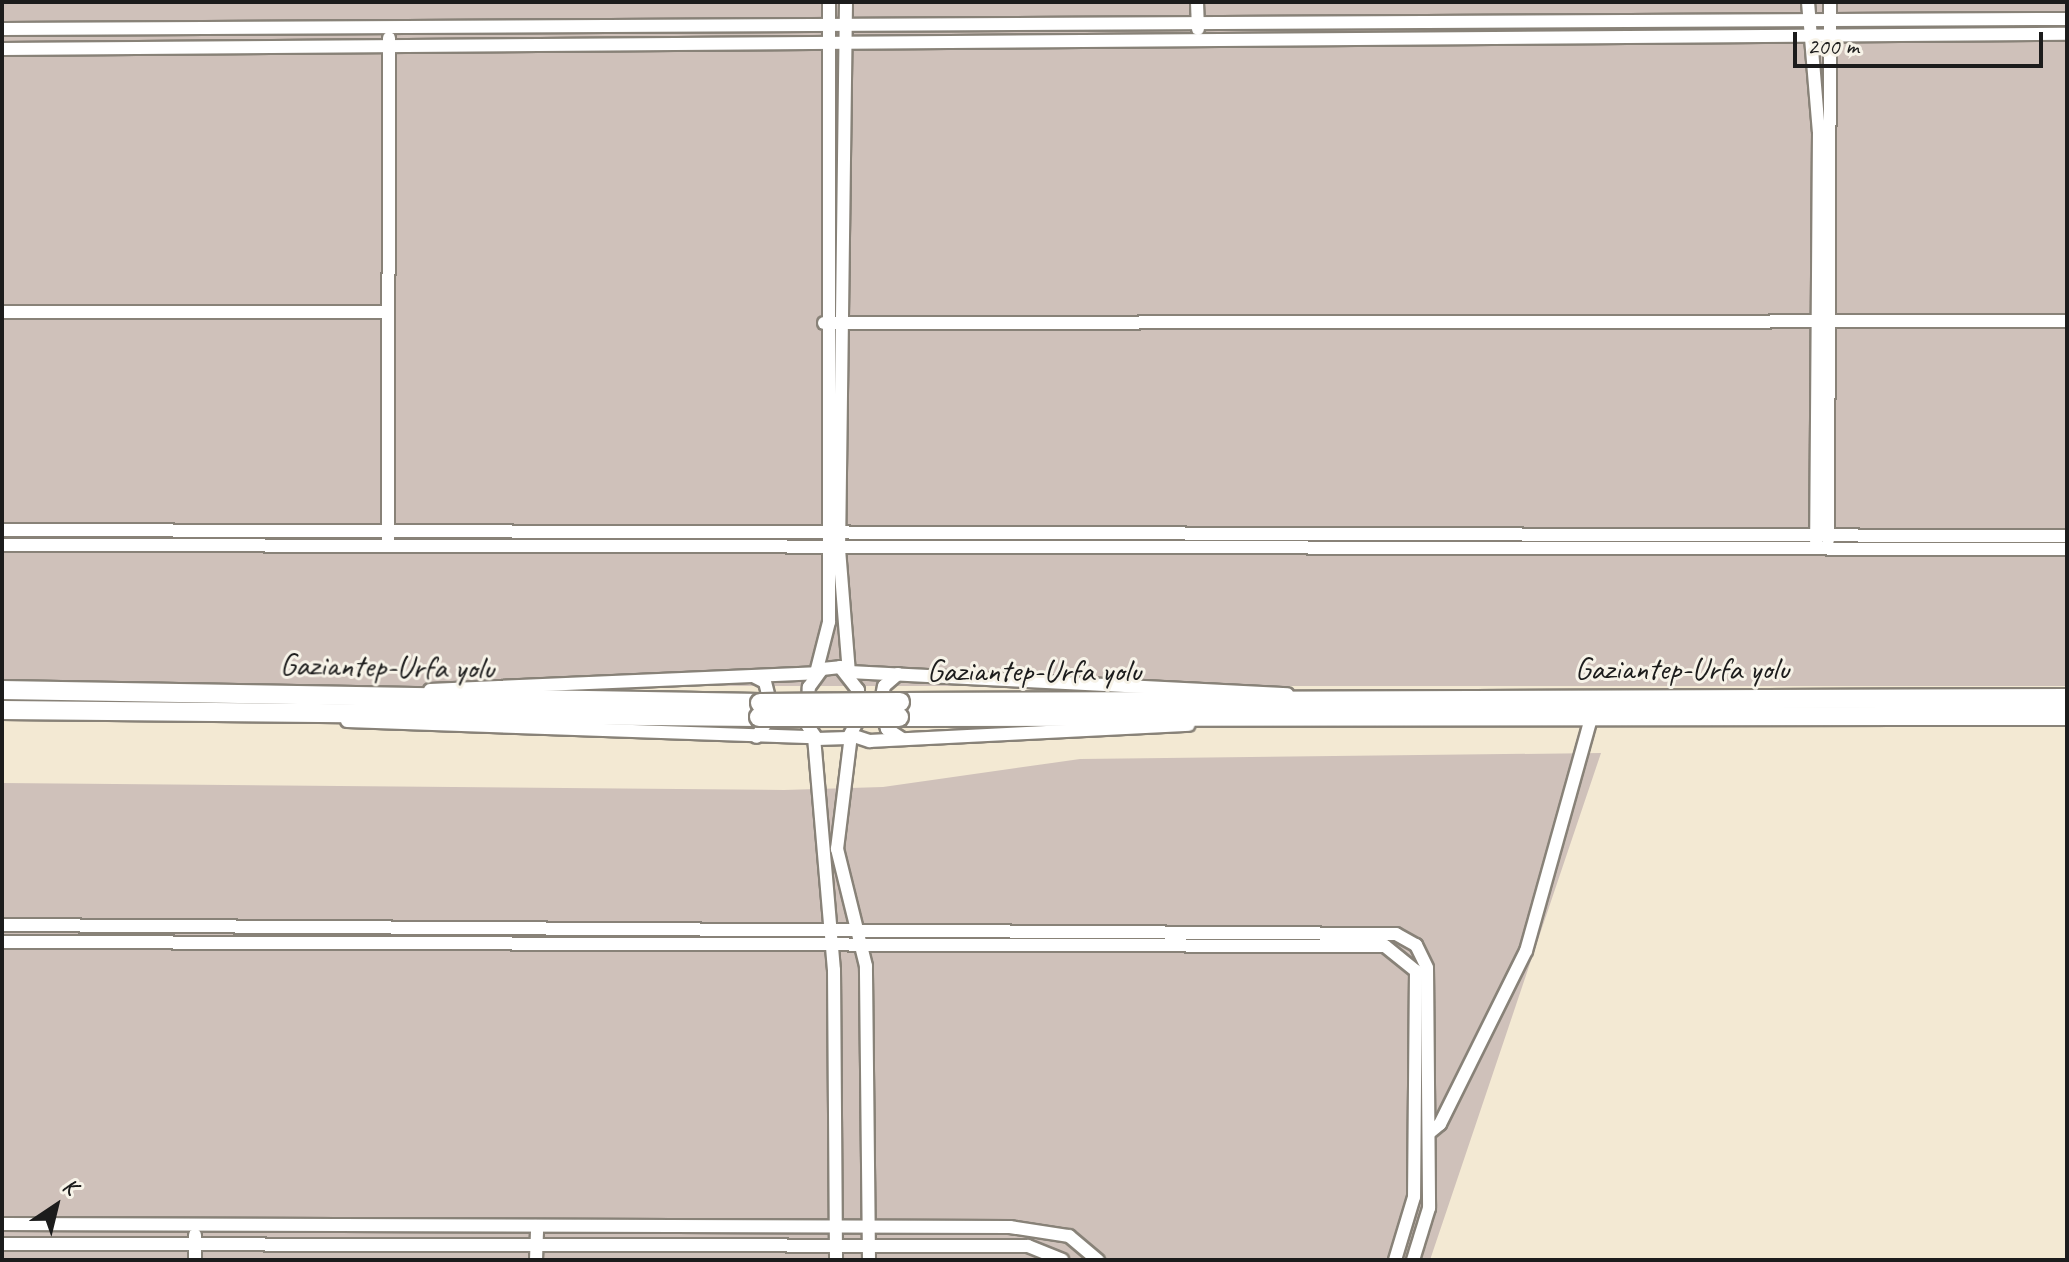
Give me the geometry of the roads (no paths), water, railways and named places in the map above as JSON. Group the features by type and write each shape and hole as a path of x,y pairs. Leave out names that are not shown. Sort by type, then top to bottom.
{"highway":[{"name":"Gaziantep-Urfa yolu","path":"2,690 373,696 759,710"},
{"name":"Gaziantep-Urfa yolu","path":"900,710 1340,700 2067,698"},
{"name":"Gaziantep-Urfa yolu","path":"2,710 900,710 1256,716 2067,716"}],"street":[{"path":"829,2 824,323 833,534"},
{"path":"836,1254 830,944 814,737 806,707 829,622 846,322 846,2"},
{"path":"1197,2 1199,41"},
{"path":"1808,2 1808,37 1819,132 1824,322"},
{"path":"1822,542 1832,35 1830,2"},
{"path":"2,29 2067,19"},
{"path":"388,541 385,312 393,276 389,27"},
{"path":"2,49 390,43 2067,34"},
{"path":"2,312 385,312"},
{"path":"824,323 2067,321"},
{"path":"2,530 832,549 1822,542 2067,536"},
{"path":"2,545 833,534 1822,542 2067,549"},
{"path":"832,549 849,672 860,710 851,735 837,849 858,938 869,1254"},
{"path":"373,696 526,682 755,677 816,673 831,667 849,672 1340,700"},
{"path":"901,673 884,686 880,706 887,729 906,739"},
{"path":"745,740 763,735 773,713 765,682 755,677"},
{"path":"265,712 745,740 851,735 906,739 1256,716"},
{"path":"1429,1133 1440,1124 1526,951 1592,714"},
{"path":"2,925 828,930 858,938 1396,949 1416,971 1414,1197 1395,1260"},
{"path":"2,942 830,944 858,938 1396,934 1416,945 1427,968 1429,1208 1413,1260"},
{"path":"2,1224 1046,1229 1069,1236 1098,1260"},
{"path":"194,1224 195,1260"},
{"path":"536,1260 537,1226"},
{"path":"2,1244 536,1246 836,1254 1028,1246 1062,1260"}]}
